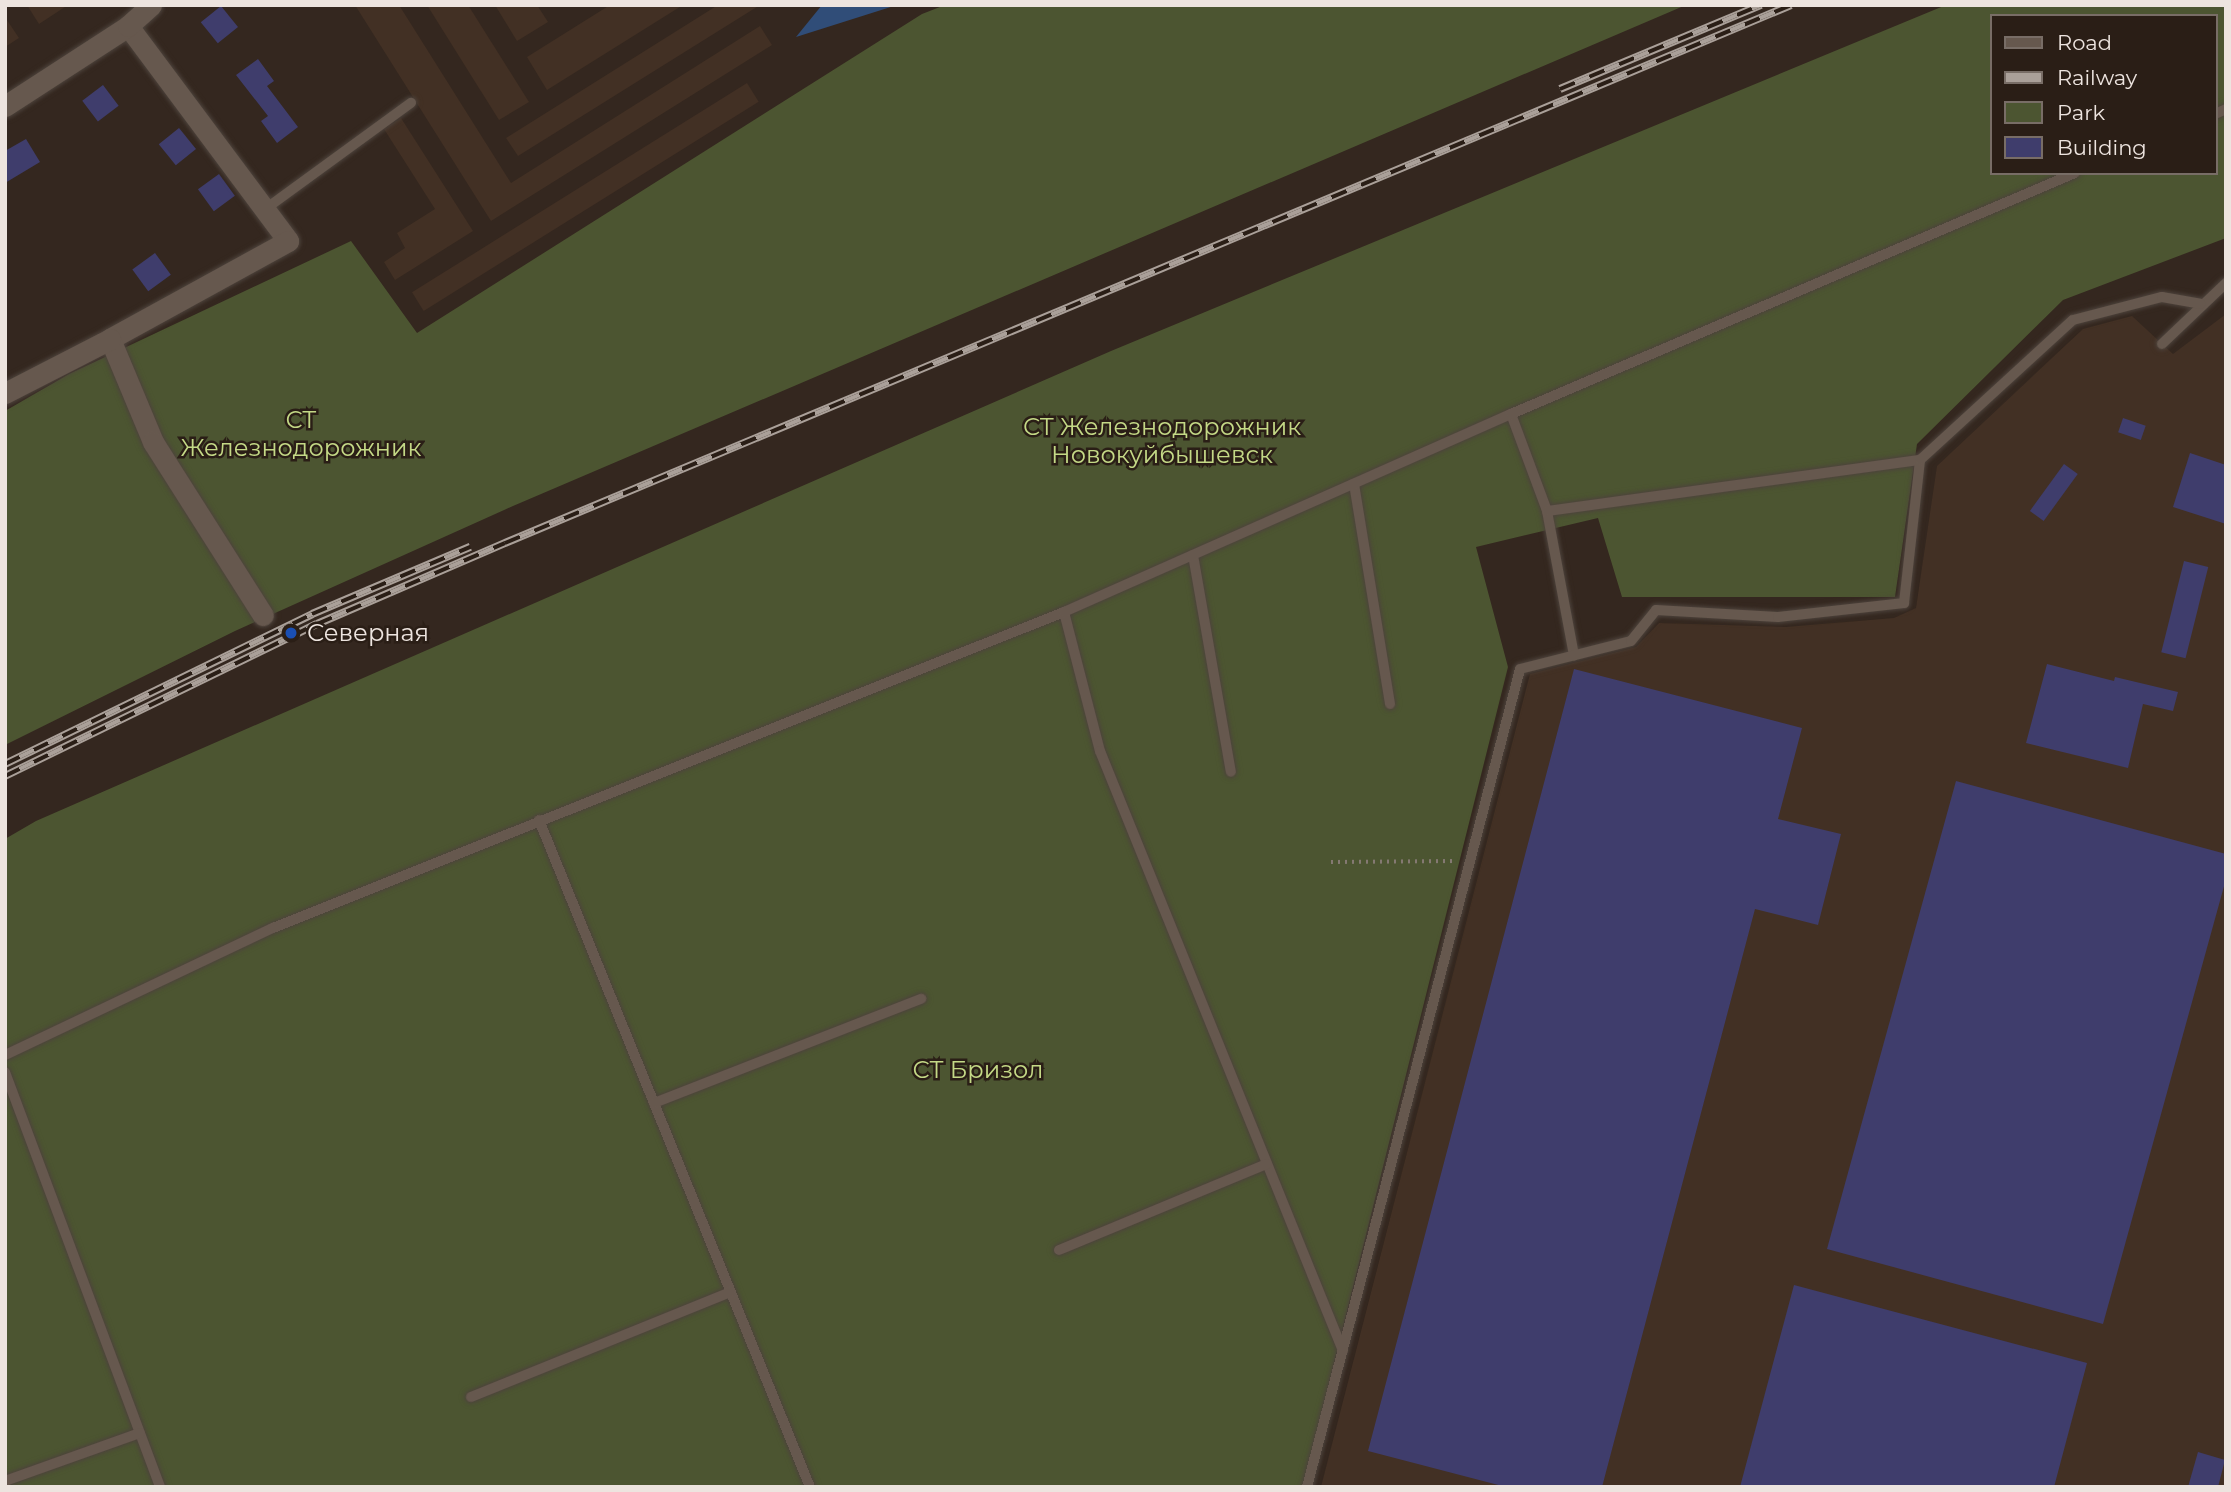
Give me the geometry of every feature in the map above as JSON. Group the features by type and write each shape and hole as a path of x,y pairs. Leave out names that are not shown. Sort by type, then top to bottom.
{"street":[{"path":"5,106 128,26 151,5"},
{"path":"5,393 110,339 288,241 128,26"},
{"path":"110,339 153,442 263,615"}],"lane":[{"path":"264,210 411,103"},
{"path":"5,1055 273,928 1064,612 1511,414 2071,175"},
{"path":"2162,344 2200,304 2226,283"},
{"path":"1546,511 1920,460 2073,320 2162,297 2200,304"},
{"path":"1511,414 1546,511 1574,654"},
{"path":"1307,1487 1520,669 1631,641 1657,610 1779,617 1904,603 1920,460"},
{"path":"1354,484 1390,704"},
{"path":"1193,555 1231,772"},
{"path":"1064,612 1100,751 1343,1351"},
{"path":"539,820 810,1487"},
{"path":"654,1103 920,999"},
{"path":"5,1072 160,1487"},
{"path":"1059,1250 1267,1164"},
{"path":"471,1397 731,1292"},
{"path":"5,1481 139,1433"}],"path":[{"path":"1331,862 1470,861"}],"shaded area":[{"path":"27,5 68,5 39,24"},
{"path":"355,5 399,5 511,183 760,26 772,45 491,221"},
{"path":"427,5 468,5 529,102 499,120"},
{"path":"495,5 537,5 548,22 517,41"},
{"path":"610,5 683,5 547,90 527,57"},
{"path":"718,5 760,5 518,156 506,138"},
{"path":"5,17 19,38 5,47"},
{"path":"747,83 759,102 424,311 412,292"},
{"path":"401,118 473,231 395,280 384,262 405,248 397,233 435,209 384,129"},
{"path":"2226,314 2226,1487 1321,1487 1530,674 1636,647 1659,623 1786,627 1894,618 1916,608 1937,466 2083,329 2132,316 2173,354"}],"green space":[{"name":"СТ Железнодорожник","path":"945,5 1686,5 513,506 235,631 5,745 5,411 69,374 351,241 417,333 922,14"},
{"name":"СТ Бризол","path":"1946,5 2226,5 2226,238 2063,300 1917,444 1895,597 1622,597 1598,518 1476,547 1508,667 1303,1487 5,1487 5,839 36,821 1111,351"}],"water":[{"path":"822,5 897,5 796,37"}],"building":[{"path":"221,6 238,27 218,43 201,22"},
{"path":"258,59 274,81 267,86 298,127 277,143 261,121 268,116 236,75"},
{"path":"103,85 119,106 98,121 82,101"},
{"path":"179,128 196,149 176,165 159,144"},
{"path":"26,139 40,162 5,183 5,151"},
{"path":"219,174 235,196 214,211 198,189"},
{"path":"155,253 171,275 148,291 132,269"},
{"path":"2123,418 2146,426 2141,440 2118,432"},
{"path":"2190,453 2226,465 2226,524 2173,507"},
{"path":"2064,464 2078,474 2044,521 2030,511"},
{"path":"2184,561 2208,567 2186,658 2161,652"},
{"path":"2047,664 2114,681 2115,677 2178,692 2173,711 2143,704 2128,768 2026,743"},
{"path":"1574,669 1802,728 1778,819 1841,834 1818,925 1755,909 1602,1487 1506,1487 1368,1451"},
{"path":"1956,781 2226,854 2226,879 2103,1324 1827,1249"},
{"path":"1794,1285 2087,1363 2054,1487 1740,1487"},
{"path":"2198,1452 2225,1460 2218,1487 2188,1487"}],"railway":[{"path":"1560,89 1761,5"},
{"path":"5,776 317,624 1791,5"},
{"path":"5,764 312,614 470,547"}],"place":[{"name":"Северная","path":"291,633"}],"park label":[{"name":"СТ Железнодорожник Новокуйбышевск","path":"1162,441"}]}
